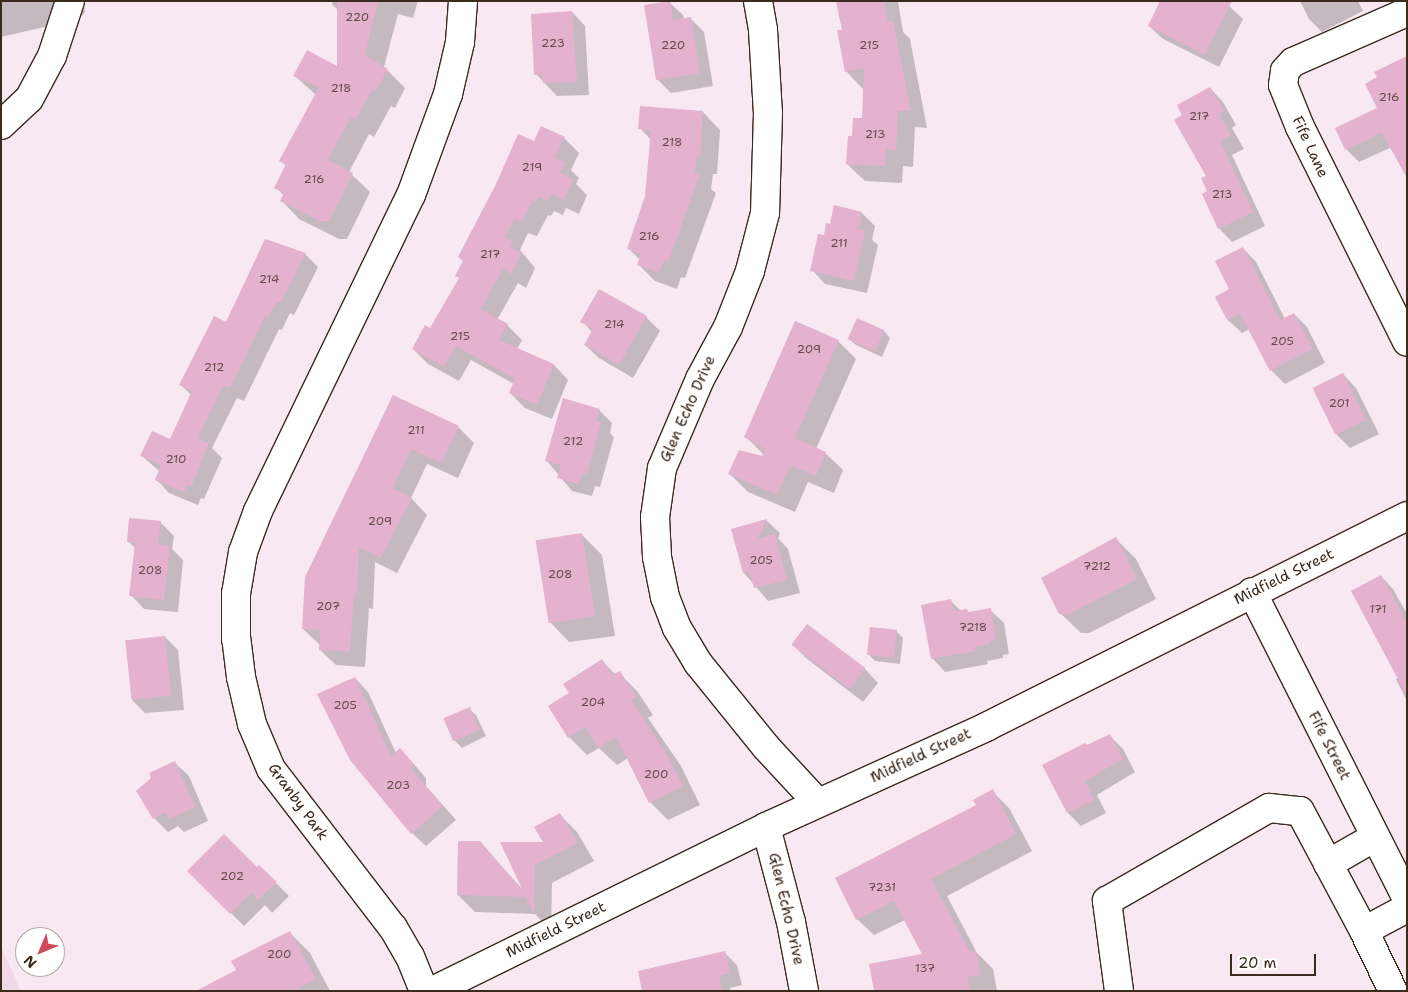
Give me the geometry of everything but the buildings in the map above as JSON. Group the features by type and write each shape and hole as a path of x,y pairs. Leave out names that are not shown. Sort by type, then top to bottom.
{"street":[{"path":"1,126 29,99 52,56 70,1"},
{"name":"Granby Park","path":"424,991 410,957 393,928 271,769 252,724 241,677 236,639 236,594 243,552 258,511 415,186 448,94 460,42 463,1"},
{"name":"Glen Echo Drive","path":"758,1 763,30 768,113 765,213 750,271 728,326 700,379 662,468 655,517 656,557 666,597 677,628 698,664 766,747 818,803"},
{"name":"Fife Lane","path":"1407,12 1293,62 1286,71 1283,85 1300,127 1407,342"},
{"name":"Midfield Street","path":"433,991 818,803 986,727 1252,592 1407,516"},
{"name":"Fife Street","path":"1252,592 1374,837 1407,899"},
{"path":"1119,991 1107,901 1269,808 1300,811 1364,931 1393,991"},
{"name":"Glen Echo Drive","path":"766,828 792,922 804,991"},
{"path":"1328,864 1374,837"},
{"path":"1364,931 1407,908"}],"shaded area":[{"path":"1,946 21,991 1,991"}]}
